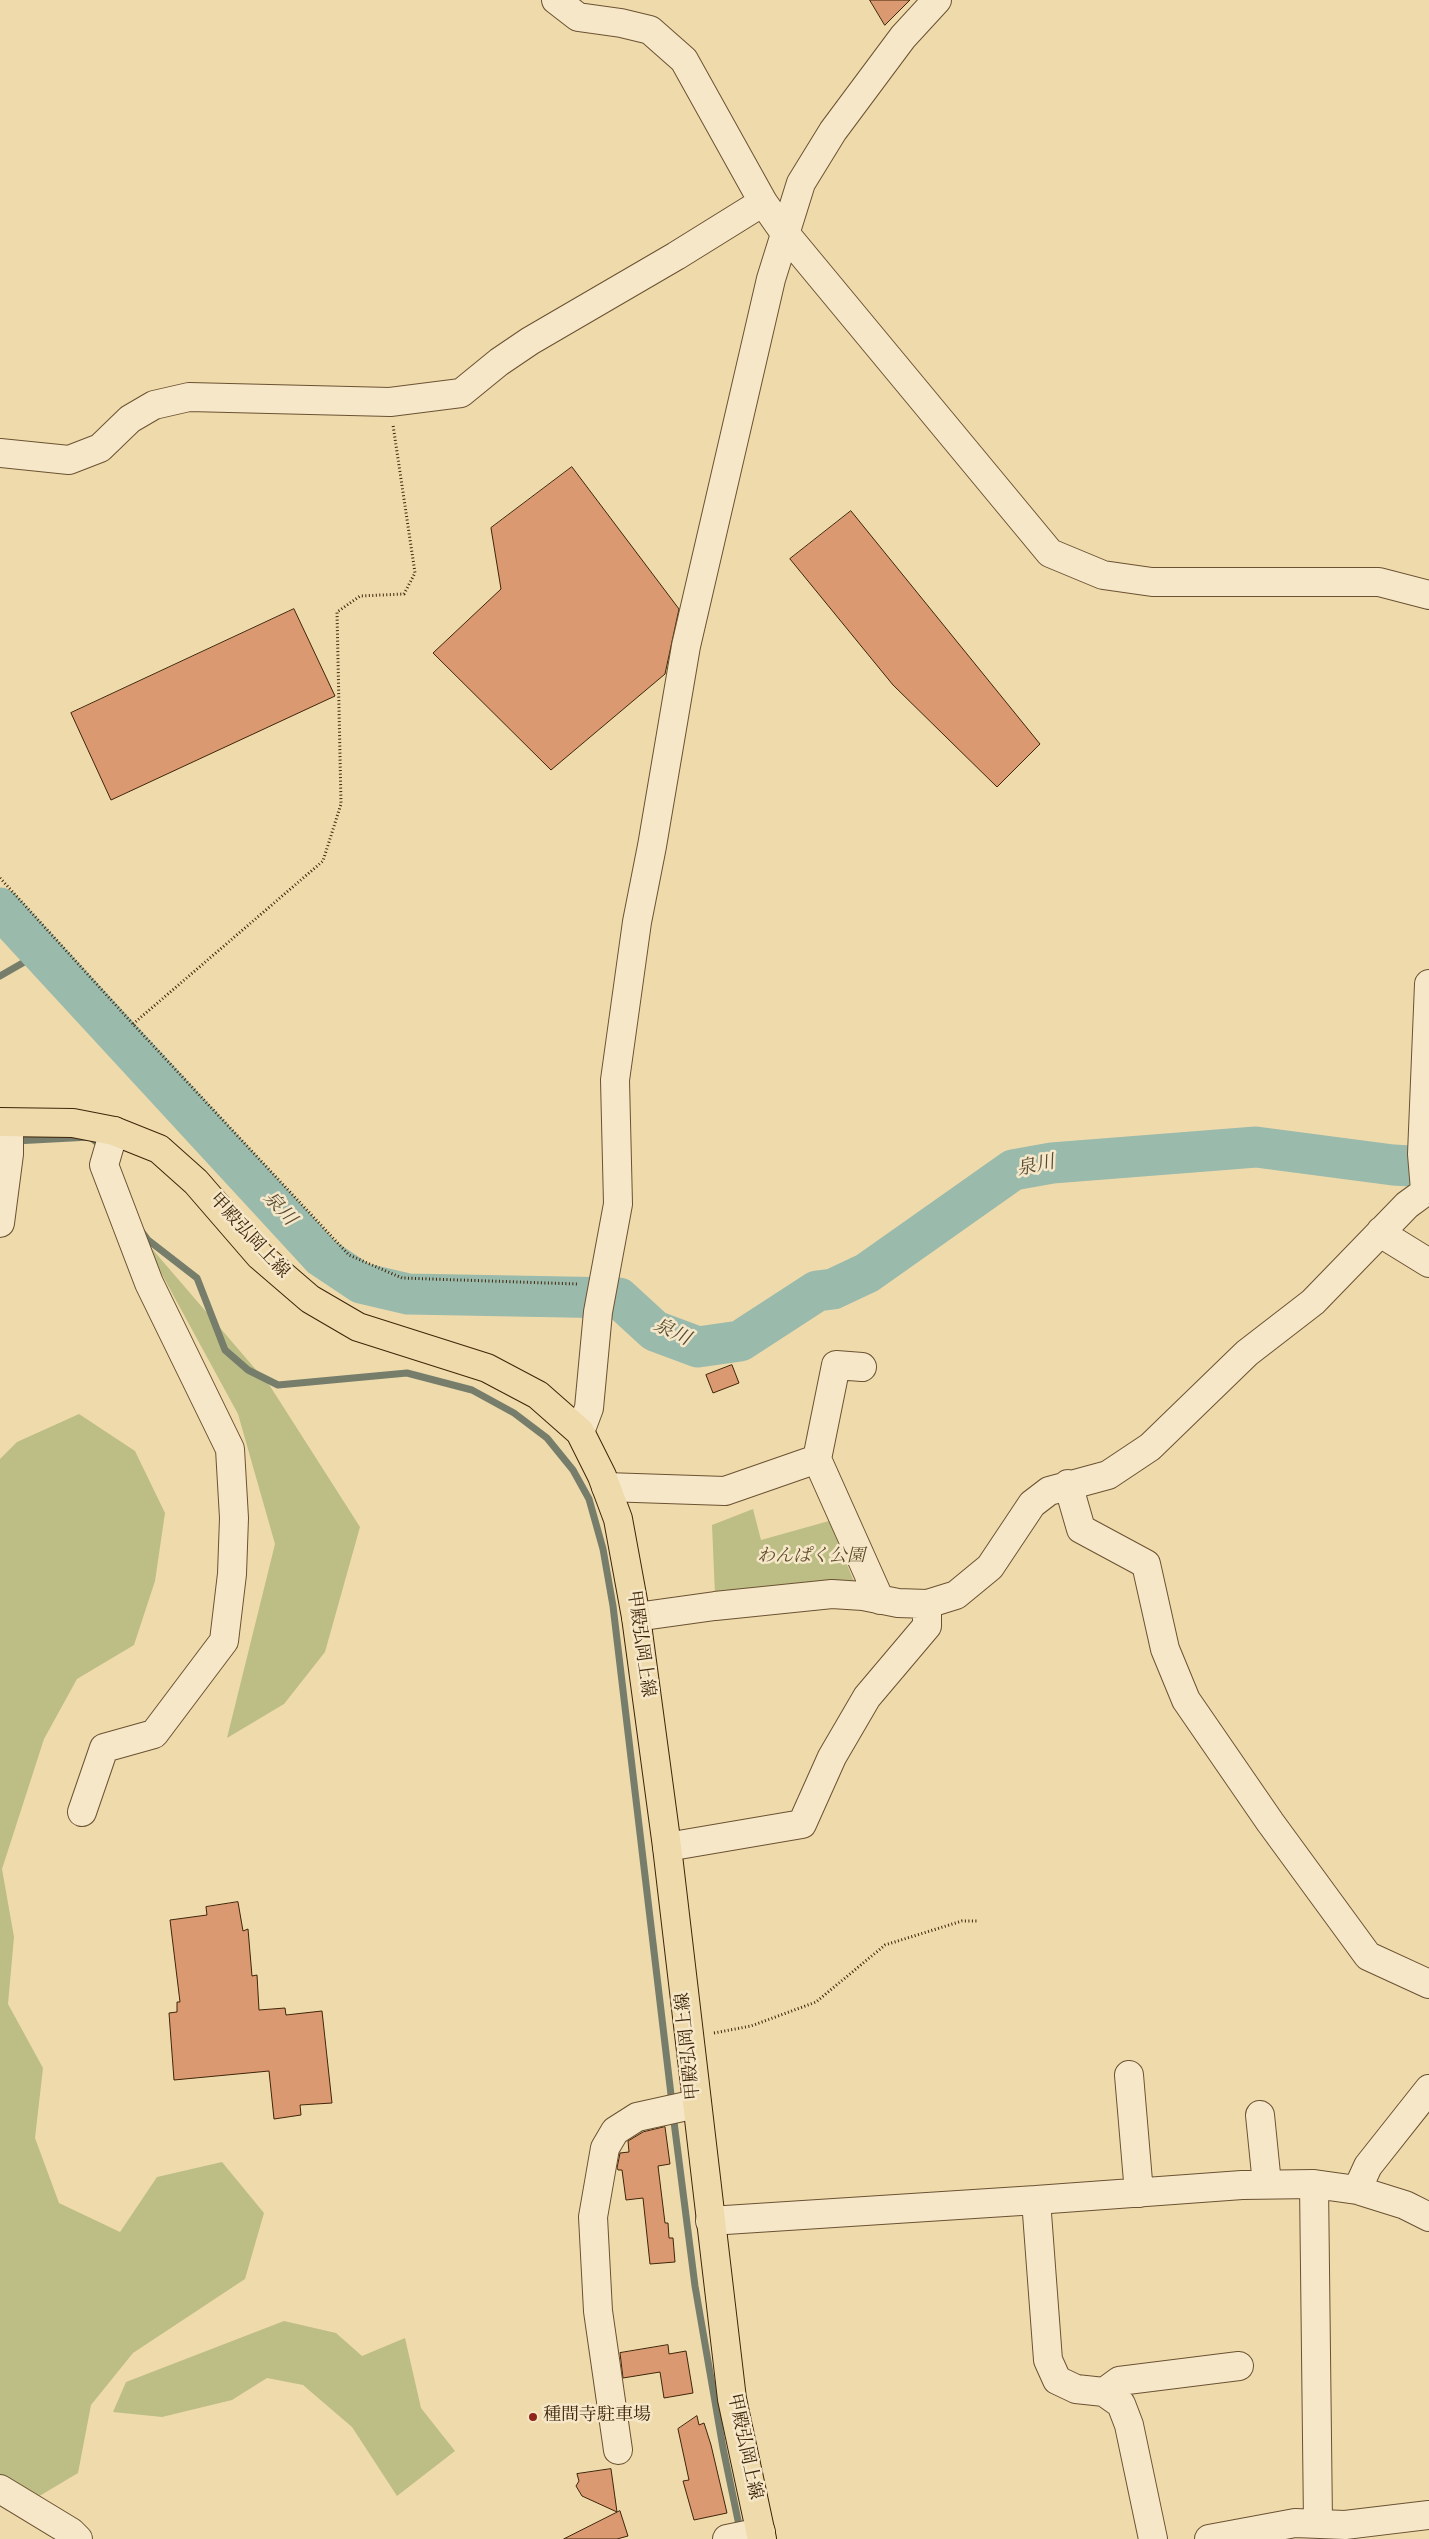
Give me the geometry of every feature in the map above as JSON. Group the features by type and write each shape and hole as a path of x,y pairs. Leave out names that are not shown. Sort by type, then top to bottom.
{"main road":[{"name":"甲殿弘岡上線","path":"6,1134 73,1123 114,1131 160,1149 196,1182 260,1256 310,1299 358,1327 487,1368 538,1395 580,1432 606,1487 618,1519 636,1617 667,1848 689,2038 685,2106 710,2221 732,2399 746,2537"}],"street":[{"path":"556,0 578,17 621,22 650,30 684,60 763,202 784,232 1050,553 1103,575 1152,582 1379,582 1429,594"},
{"path":"580,1432 588,1408 598,1312 618,1204 615,1080 637,922 686,646 784,232 801,183 833,130 903,37 937,0"},
{"path":"0,453 32,458 69,460 100,448 130,419 154,405 190,397 390,402 461,393 499,362 530,341 676,256 763,202"},
{"path":"636,1617 715,1606 832,1594 898,1603 927,1604 956,1595 990,1567 1032,1504 1049,1491 1068,1484 1108,1475 1150,1447 1247,1353 1313,1302 1381,1231 1425,1178 1429,984"},
{"path":"82,1812 104,1748 154,1734 224,1641 232,1574 234,1518 230,1449 149,1283 104,1165 114,1131"},
{"path":"0,1223 6,1134"},
{"path":"1381,1231 1390,1239 1429,1263"},
{"path":"862,1367 836,1365 817,1459 880,1600"},
{"path":"606,1487 726,1490 817,1459"},
{"path":"1068,1484 1082,1530 1146,1564 1165,1649 1186,1700 1270,1822 1368,1956 1429,1984"},
{"path":"667,1848 802,1824 832,1757 867,1697 927,1626 927,1604"},
{"path":"1129,2075 1139,2193"},
{"path":"1358,2190 1368,2166 1429,2089"},
{"path":"618,2450 598,2311 593,2217 605,2148 615,2131 638,2117 685,2106"},
{"path":"1260,2114 1267,2184"},
{"path":"710,2221 1267,2184 1314,2184 1358,2190 1405,2206 1429,2217"},
{"path":"1314,2184 1318,2524"},
{"path":"1036,2200 1048,2360 1057,2380 1076,2389 1104,2392 1121,2404 1129,2425 1153,2539"},
{"path":"1104,2392 1119,2381 1239,2366"},
{"path":"0,2489 71,2532 78,2539"},
{"path":"1209,2539 1295,2523 1345,2524 1429,2515"}],"path":[{"path":"133,1024 322,861 341,804 337,612 360,596 404,594 415,574 390,402"},
{"path":"0,878 133,1024 349,1255 402,1278 603,1285"},
{"path":"689,2038 751,2026 816,2002 885,1945 962,1922 978,1921"}],"green space":[{"path":"141,1236 270,1386 360,1527 325,1652 284,1704 227,1738 275,1544 238,1414"},
{"path":"79,1414 135,1451 165,1513 155,1581 134,1645 77,1679 44,1739 2,1869 14,1937 8,2004 43,2068 35,2138 59,2203 120,2232 157,2177 222,2162 264,2213 245,2279 133,2353 91,2405 78,2473 21,2507 0,2495 0,1459 17,1442"},
{"name":"わんぱく公園","path":"753,1509 761,1540 829,1521 855,1584 715,1595 712,1525"},
{"path":"284,2321 336,2333 362,2356 405,2338 421,2408 455,2451 397,2496 352,2427 303,2385 267,2378 232,2400 162,2417 113,2412 126,2382"}],"building":[{"path":"870,0 910,0 885,25"},
{"path":"572,467 679,609 665,674 551,770 433,653 501,589 491,528"},
{"path":"851,511 1040,744 997,787 893,685 790,559"},
{"path":"294,609 335,696 111,800 71,713"},
{"path":"732,1365 739,1383 713,1393 706,1375"},
{"path":"238,1902 243,1931 248,1929 252,1976 257,1975 259,2010 285,2008 286,2015 322,2011 332,2103 300,2105 301,2115 274,2119 269,2071 174,2080 169,2013 177,2012 177,2002 180,2002 170,1920 207,1915 206,1907"},
{"path":"665,2127 670,2164 658,2166 665,2223 668,2223 669,2238 673,2238 675,2262 650,2264 643,2198 626,2200 622,2170 617,2168 620,2153 629,2152 628,2141 643,2132"},
{"path":"668,2345 669,2354 686,2351 693,2393 664,2398 660,2372 623,2378 620,2353"},
{"path":"697,2416 699,2425 704,2423 711,2445 727,2513 694,2520 683,2481 689,2480 678,2429"},
{"path":"611,2469 617,2512 582,2496 576,2486 579,2481 577,2474"},
{"path":"620,2511 628,2536 617,2539 564,2539"}],"waterway":[{"name":"泉川","path":"0,908 322,1257 361,1283 408,1294 619,1298 655,1331 698,1347 740,1341 817,1291 833,1289 867,1273 1013,1170 1052,1163 1256,1147 1393,1165 1429,1167"},
{"path":"0,976 40,953"},
{"path":"15,1141 90,1137 103,1147"},
{"path":"142,1232 148,1240 197,1278 225,1350 248,1370 278,1385 407,1373 472,1390 514,1413 547,1438 573,1470 589,1499 603,1549 613,1606 672,2103"},
{"path":"673,2114 695,2286 723,2448 740,2530"}],"place":[{"name":"種間寺駐車場","path":"533,2417"}]}
